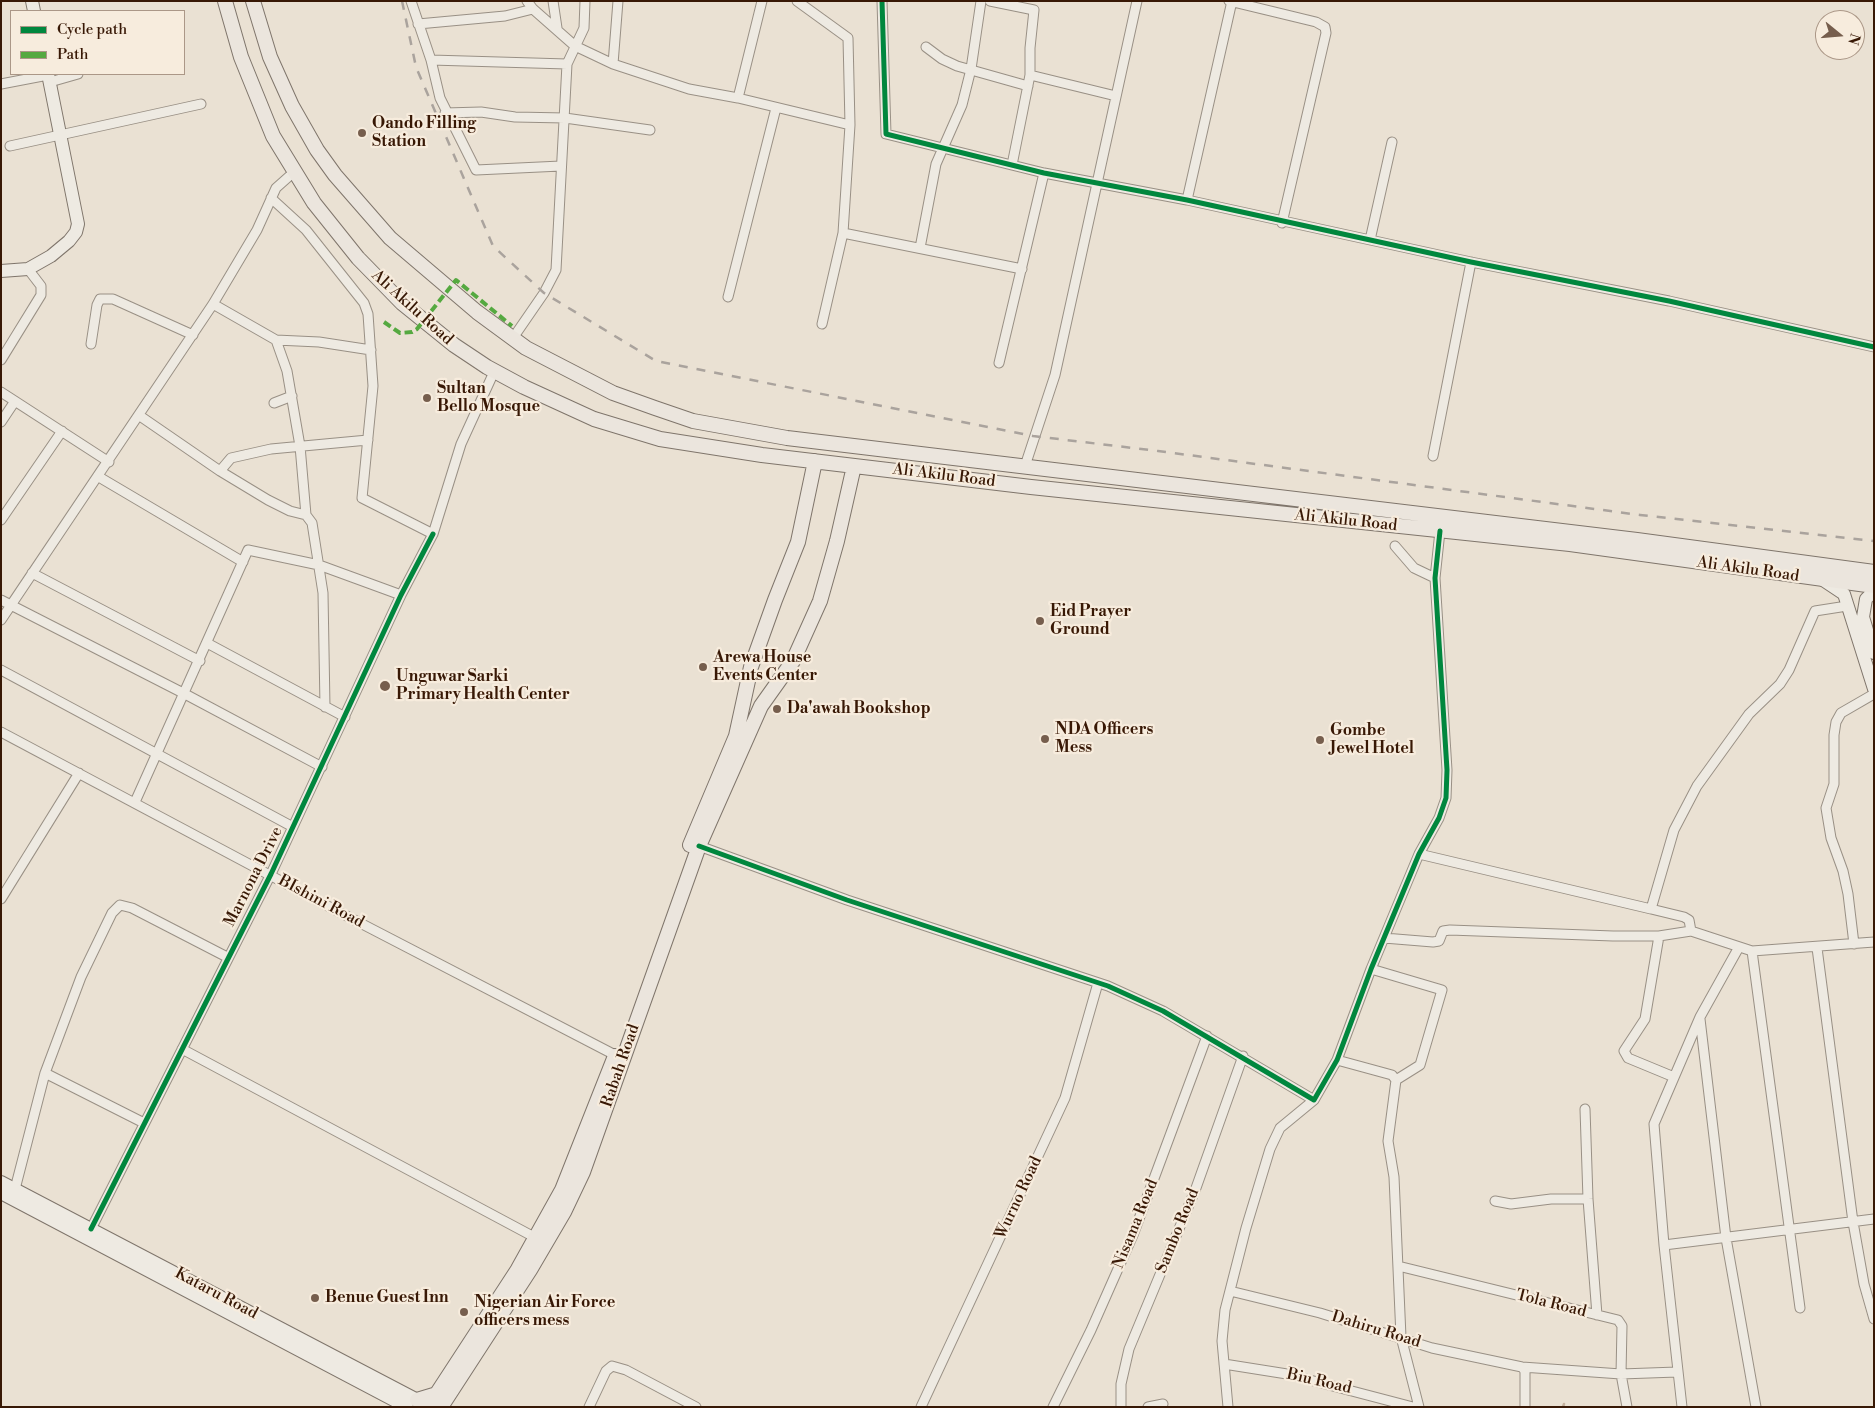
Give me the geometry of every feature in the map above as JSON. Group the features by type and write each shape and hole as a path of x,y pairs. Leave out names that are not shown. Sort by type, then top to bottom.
{"main road":[{"name":"Ali Akilu Road","path":"225,1 241,57 273,136 294,172 336,233 381,283 427,326 494,372 564,406 631,431 700,447 854,466 1440,531 1636,547 1874,572"},
{"name":"Ali Akilu Road","path":"253,1 270,57 292,106 317,150 335,175 390,238 433,277 526,348 613,392 693,421 787,438 1025,466 1636,547 1823,580 1874,586"},
{"name":"Rabah Road","path":"427,1404 502,1295 536,1238 572,1167 615,1055 690,843 736,736 751,667 774,600 798,542 816,461"},
{"name":"Rabah Road","path":"427,1404 520,1287 573,1195 583,1172 699,846 761,706 793,661 820,601 837,541 854,466"}],"street":[{"path":"411,1 431,60 445,113 476,170 561,166"},
{"path":"553,1 557,28"},
{"path":"513,338 544,293 556,270 567,64 584,28 585,1"},
{"path":"613,64 618,1"},
{"path":"738,98 762,1"},
{"path":"797,1 848,38 850,126 843,233 822,324"},
{"path":"882,1 886,134 1044,173 1187,200 1471,262 1669,301 1874,347"},
{"path":"920,248 936,164 962,105 971,69 980,1"},
{"path":"990,1 1034,10 1030,48 1030,75 1012,165"},
{"path":"1025,466 1055,375 1137,1"},
{"path":"1187,200 1231,1 1316,22 1325,27 1326,33 1282,222"},
{"path":"418,24 505,16 530,5 575,46 613,64 689,90 738,98 850,126"},
{"path":"926,47 942,59 957,66 1028,86"},
{"path":"431,60 567,64"},
{"path":"1,84 68,75"},
{"path":"1030,75 1116,96"},
{"path":"1,272 28,269 51,256 69,241 76,232 78,224 49,77"},
{"path":"10,146 201,104"},
{"path":"728,297 776,108"},
{"path":"445,113 481,112 515,117 565,118 650,130"},
{"path":"1370,240 1392,142"},
{"path":"1,620 140,416 213,304 257,230 271,198 280,184 294,172"},
{"path":"999,363 1044,173"},
{"path":"271,198 306,230 364,303 368,314 373,386 362,498 433,534"},
{"path":"843,233 1022,269"},
{"path":"1433,456 1471,262"},
{"path":"1,360 41,295 41,286 28,269"},
{"path":"91,344 97,304 100,299 114,299 193,335"},
{"path":"213,304 276,340 319,342 371,350"},
{"path":"276,340 287,371 292,396 300,446 306,515 312,523 324,593 324,706"},
{"name":"Marnona Drive","path":"91,1229 227,957 271,874 401,595 433,534 461,444 494,372"},
{"path":"1,392 109,462"},
{"path":"274,403 292,396"},
{"path":"1,422 15,401"},
{"path":"140,416 220,471 268,500 290,511 306,515"},
{"path":"1,520 62,431"},
{"path":"220,471 232,458 271,449 368,440"},
{"path":"99,477 243,562"},
{"path":"1228,1407 1222,1341 1225,1310 1270,1149 1280,1128 1314,1100 1336,1060 1371,969 1419,854 1439,818 1446,798 1447,770 1435,578 1440,531"},
{"path":"1394,546 1414,568 1435,578"},
{"path":"135,802 200,661 248,550 319,565 401,595"},
{"path":"32,573 200,661"},
{"path":"1823,580 1844,594 1874,689"},
{"path":"1874,591 1866,599 1863,617 1874,653"},
{"path":"1,600 185,694 322,767"},
{"path":"1651,910 1674,830 1697,786 1749,714 1780,684 1789,670 1815,611 1847,606"},
{"path":"207,643 344,717"},
{"path":"1,670 158,753 293,828"},
{"path":"1854,944 1848,894 1843,870 1831,838 1826,808 1834,784 1834,735 1836,722 1841,713 1874,694"},
{"name":"BIshini Road","path":"1,732 271,874 322,903 615,1055"},
{"path":"1,899 79,772"},
{"path":"699,846 847,900 1098,983 1163,1011 1314,1100"},
{"path":"1419,854 1684,917 1689,920 1691,931"},
{"path":"15,1190 45,1073 81,977 112,913 120,905 132,908 227,957"},
{"path":"1384,938 1433,942 1439,941 1442,931 1450,930 1603,936 1659,936 1691,931 1752,951 1817,948 1874,942"},
{"path":"1659,936 1645,1019 1624,1051 1628,1058 1674,1078"},
{"path":"1682,1407 1664,1245 1654,1124 1700,1017 1739,947"},
{"path":"1817,948 1853,1222 1864,1284 1874,1319"},
{"path":"1752,951 1800,1308"},
{"path":"1371,969 1442,990 1420,1065 1396,1080"},
{"name":"Wurno Road","path":"922,1407 1065,1098 1098,983"},
{"path":"1700,1017 1726,1238 1756,1407"},
{"name":"Nisama Road","path":"1053,1407 1091,1330 1133,1235 1207,1036"},
{"path":"182,1049 536,1238"},
{"name":"Sambo Road","path":"1121,1407 1121,1384 1129,1349 1196,1188 1242,1056"},
{"path":"1336,1060 1392,1075 1396,1080 1388,1141 1394,1177 1401,1337 1419,1407"},
{"path":"45,1073 144,1123"},
{"path":"1585,1109 1588,1199 1596,1314"},
{"name":"Kataru Road","path":"1,1182 427,1404"},
{"name":"Kataru Road","path":"1,1193 427,1404"},
{"path":"1495,1201 1511,1204 1551,1199 1588,1199"},
{"path":"1664,1245 1874,1219"},
{"name":"Tola Road","path":"1398,1266 1596,1314 1621,1322 1621,1374 1627,1407"},
{"name":"Dahiru Road","path":"1230,1291 1320,1313 1432,1348 1522,1367 1621,1374 1677,1372"},
{"name":"Biu Road","path":"1224,1364 1287,1374 1413,1407"},
{"path":"589,1407 606,1371 612,1366 626,1370 696,1407"},
{"path":"1522,1367 1525,1371 1525,1407"},
{"path":"1148,1407 1163,1404"}],"railway":[{"path":"402,1 416,67 493,246 544,293 656,361 1033,436 1640,515 1874,541"}],"marked path":[{"path":"384,322 400,333 412,332 417,329 456,280 512,326"}],"cycle path":[{"path":"882,1 886,134 1044,173 1187,200 1471,262 1669,301 1874,347"},
{"path":"699,846 847,900 1108,986 1163,1011 1314,1100 1337,1060 1371,969 1419,854 1439,818 1446,798 1447,770 1435,578 1440,531"},
{"path":"91,1229 271,874 401,595 433,534"}],"place":[{"name":"Oando Filling Station","path":"362,133"},
{"name":"Sultan Bello Mosque","path":"427,398"},
{"name":"Eid Prayer Ground","path":"1040,621"},
{"name":"Arewa House Events Center","path":"703,667"},
{"name":"Unguwar Sarki Primary Health Center","path":"385,686"},
{"name":"Da'awah Bookshop","path":"777,709"},
{"name":"NDA Officers Mess","path":"1045,739"},
{"name":"Gombe Jewel Hotel","path":"1320,740"},
{"name":"Benue Guest Inn","path":"315,1298"},
{"name":"Nigerian Air Force officers mess","path":"464,1312"}]}
